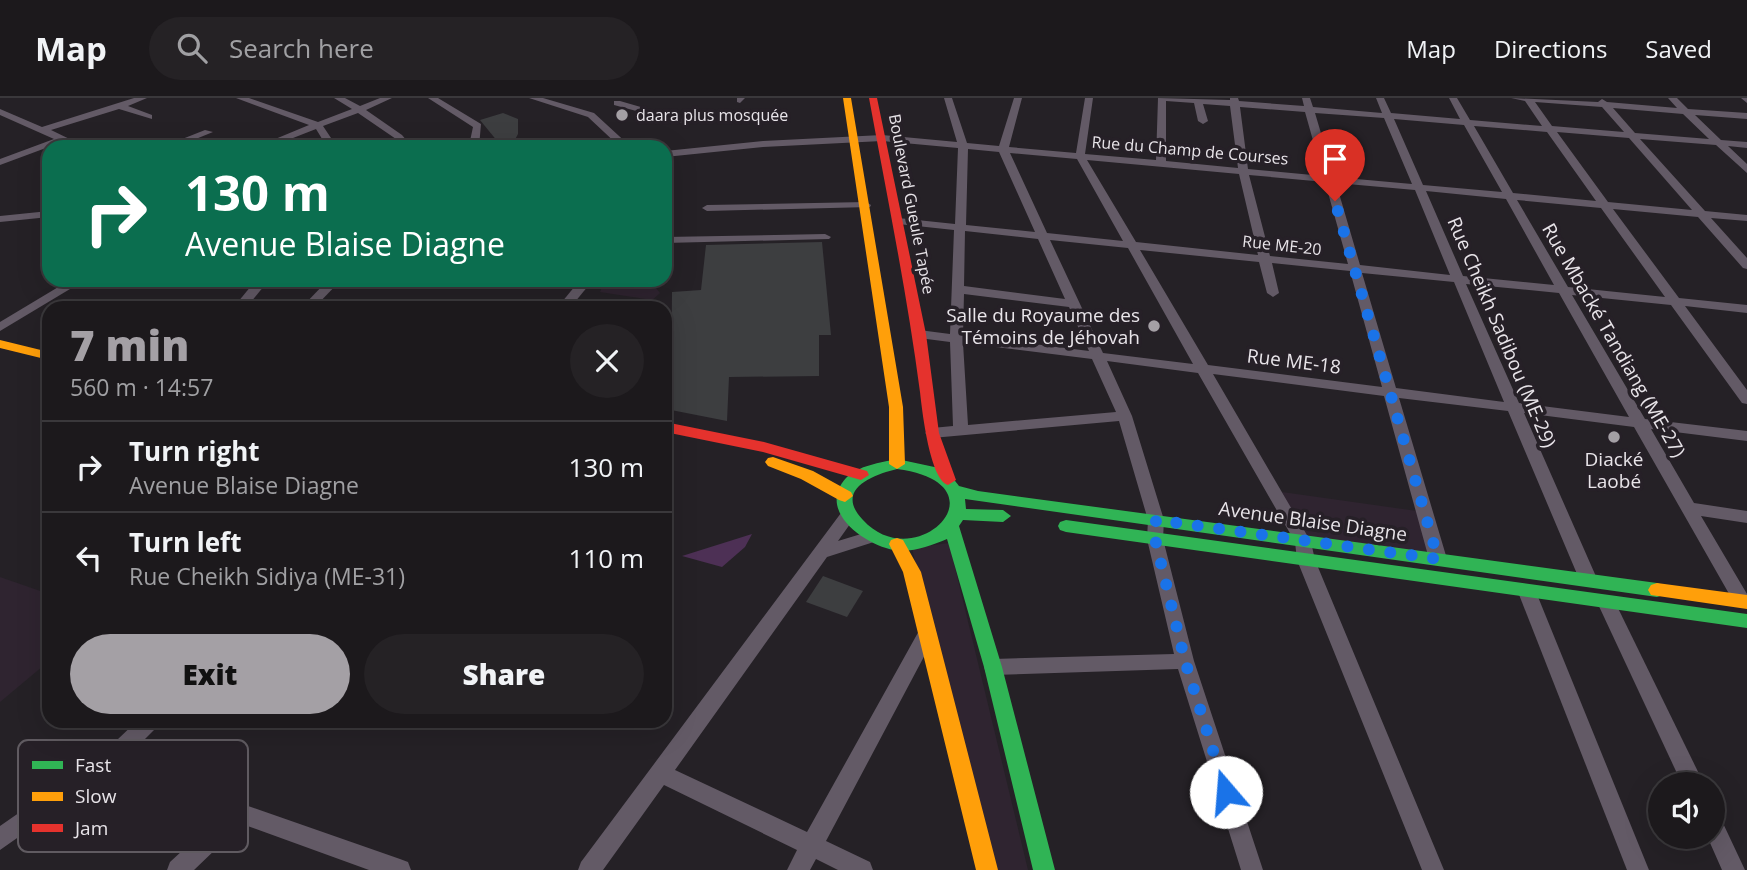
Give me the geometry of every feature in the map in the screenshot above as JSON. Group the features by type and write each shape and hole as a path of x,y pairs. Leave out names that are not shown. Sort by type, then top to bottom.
{"street":[{"path":"42,131 143,98"},
{"path":"240,98 318,125 328,140"},
{"path":"338,98 359,109 401,140"},
{"path":"279,140 388,98"},
{"path":"432,98 478,126 475,140"},
{"path":"533,98 550,103 684,121"},
{"path":"550,103 562,98"},
{"path":"604,109 628,98"},
{"path":"847,98 896,407 897,464"},
{"name":"Boulevard Gueule Tapée","path":"873,98 919,334 932,433 952,486"},
{"path":"948,98 963,145 956,338 961,431"},
{"path":"1018,98 1003,149 1125,416 1156,530 1185,661 1252,870"},
{"path":"1089,98 1080,156 1304,551 1433,870"},
{"path":"1161,164 1164,98 1308,104 1388,116 1747,145"},
{"name":"Rue Cheikh Sadibou (ME-29)","path":"1380,98 1589,581"},
{"name":"Rue Mbacké Tandiang (ME-27)","path":"1453,98 1745,602"},
{"path":"1523,98 1602,102 1747,116"},
{"path":"1523,98 1549,129 1747,400"},
{"path":"1672,98 1747,170"},
{"path":"1198,100 1203,121"},
{"path":"1235,101 1243,171 1273,293"},
{"path":"1602,102 1747,265"},
{"path":"1308,104 1438,559"},
{"path":"120,106 149,117"},
{"path":"604,109 622,140"},
{"path":"0,112 62,139"},
{"path":"186,140 208,132"},
{"name":"Rue du Champ de Courses","path":"672,153 854,137 882,138 1747,218"},
{"path":"0,162 42,146"},
{"path":"706,208 866,205"},
{"path":"0,219 42,215"},
{"name":"Rue ME-20","path":"898,221 1747,309"},
{"path":"672,240 825,237"},
{"path":"44,301 67,287"},
{"path":"245,301 257,287"},
{"path":"314,301 328,287"},
{"path":"569,301 581,287"},
{"path":"957,289 1073,304"},
{"path":"0,327 42,302"},
{"name":"Rue ME-18","path":"919,334 1747,436"},
{"path":"0,344 42,354"},
{"path":"0,358 42,367"},
{"path":"932,433 1125,416"},
{"path":"672,428 804,456 861,475"},
{"path":"672,441 774,463 807,475 845,496"},
{"path":"955,519 928,540 897,544 871,537 857,528 848,517 845,496 848,488 861,475 878,467 897,464 922,466 952,486 960,502 955,519 1044,870"},
{"name":"Avenue Blaise Diagne","path":"952,486 978,497 1038,513 1304,551 1527,592 1747,621"},
{"path":"1689,508 1747,517"},
{"name":"Avenue Blaise Diagne","path":"955,519 979,513 1038,513"},
{"path":"589,870 848,517"},
{"path":"822,554 871,537"},
{"path":"897,544 912,572 987,870"},
{"name":"Avenue Blaise Diagne","path":"1304,551 1438,559 1745,602"},
{"path":"1527,592 1639,870"},
{"path":"1606,602 1687,772"},
{"path":"798,870 927,634"},
{"path":"993,667 1185,661"},
{"path":"660,773 862,870"},
{"path":"248,816 388,868"},
{"path":"0,839 18,826"},
{"path":"1724,849 1734,870"},
{"path":"178,870 197,852"}],"shaded area":[{"path":"602,287 655,287 660,293 652,300 600,292"},
{"path":"1282,492 1417,511 1432,556 1306,538"},
{"path":"752,534 745,547 722,567 682,556"},
{"path":"949,543 1028,870 987,870 912,548"},
{"path":"0,577 42,592 42,667 0,702"}],"building":[{"path":"503,113 518,119 518,134 515,140 496,140 480,120"},
{"path":"822,242 831,335 819,335 819,376 729,377 727,421 672,410 672,292 701,290 706,245"},
{"path":"823,576 863,591 847,617 806,602"}],"traffic: fast":[{"path":"897,464 938,474 952,488 958,505 957,513 954,521 940,535 917,544 895,544 874,537 858,526 847,512 845,497 852,482 871,470 897,464"},
{"path":"956,491 978,497 1657,590"},
{"path":"958,514 1003,516"},
{"path":"951,525 993,667 1044,870"},
{"path":"1066,526 1747,621"}],"traffic: slow":[{"path":"847,98 896,407 897,464"},
{"path":"0,344 42,354"},
{"path":"773,462 807,475 845,496"},
{"path":"897,544 912,572 987,870"},
{"path":"1657,590 1747,602"}],"traffic: jam":[{"path":"873,98 919,334 932,433 948,480"},
{"path":"672,428 764,447 861,475"}],"place":[{"name":"daara plus mosquée","path":"622,115"},
{"name":"Salle du Royaume des Témoins de Jéhovah","path":"1154,326"},
{"name":"Diacké Laobé","path":"1614,437"}],"route":[{"path":"1226,792 1185,661 1155,539 1156,520 1438,559 1335,201"}]}
